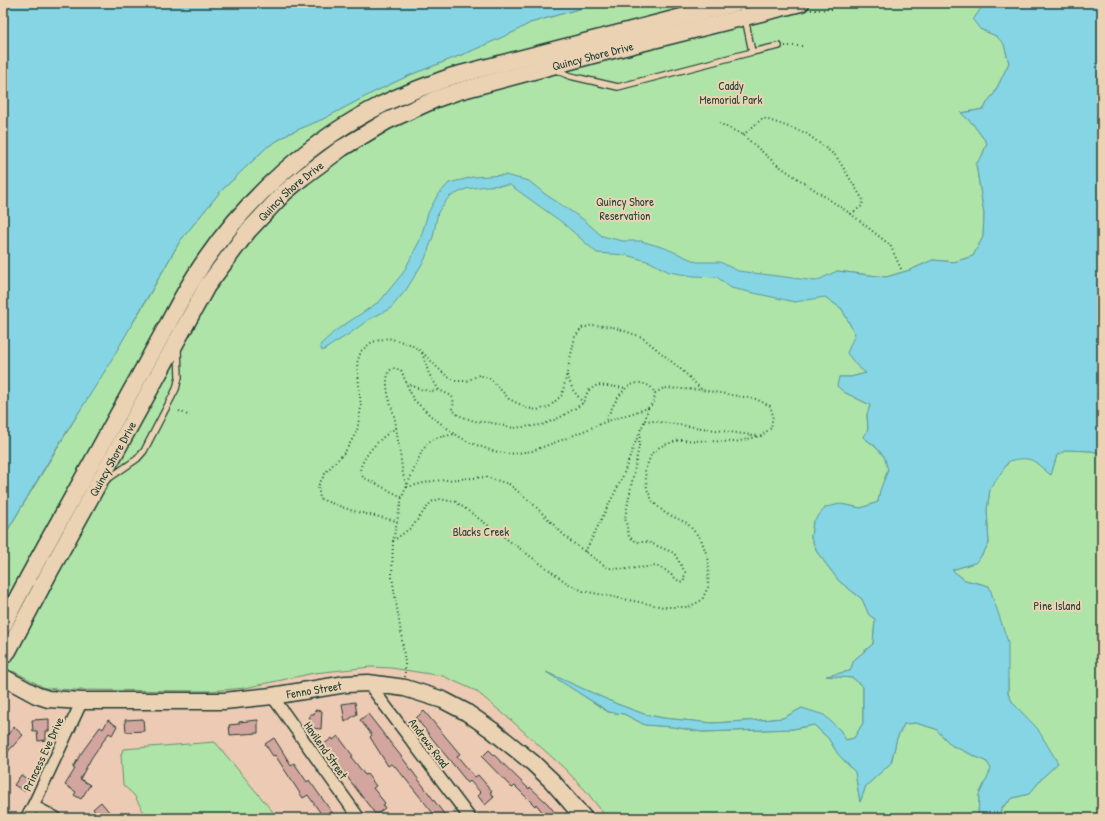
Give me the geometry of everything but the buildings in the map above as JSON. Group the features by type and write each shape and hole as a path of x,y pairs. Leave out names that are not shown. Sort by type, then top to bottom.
{"main road":[{"name":"Quincy Shore Drive","path":"3,626 31,572 156,345 205,260 244,210 285,170 336,132 363,115 381,105 422,87 453,76 736,3"},
{"name":"Quincy Shore Drive","path":"3,656 8,651 49,573 208,286 248,231 284,193 302,177 342,148 386,120 459,91 550,67 743,10 803,7"},
{"name":"Fenno Street","path":"3,677 36,695 48,699 82,701 224,701 272,696 346,684 368,683 405,688 443,700 466,712 492,730 533,763 552,781 584,818"}],"street":[{"name":"Andrews Road","path":"368,683 470,818"},
{"name":"Havilend Street","path":"272,696 359,818"},
{"name":"Princess Eve Drive","path":"26,818 82,701"},
{"path":"33,806 56,818"}],"lane":[{"path":"743,10 752,52"},
{"path":"550,67 570,76 618,87 779,46"},
{"path":"97,487 137,459 144,451 176,389 179,377 177,341"}],"path":[{"path":"803,7 835,9"},
{"path":"779,46 802,46"},
{"path":"743,135 763,118 806,133 836,156 863,200 862,206 851,214"},
{"path":"719,123 743,135 776,164 851,214 890,245 902,270"},
{"path":"397,521 353,511 320,499 318,486 326,472 345,452 356,431 361,407 357,363 361,351 372,342 388,338 410,344 422,352 444,374 454,381 467,381 479,375 491,379 509,399 527,408 537,410 549,407 562,395 576,337 582,328 593,325 613,327 642,337 683,371 702,390"},
{"path":"422,352 429,374 439,390 452,396 454,403 452,409 458,415 474,421 493,422 513,428 542,425 559,418 583,403 588,391 597,385 627,388"},
{"path":"407,486 403,474 396,428 396,418 390,403 387,385 389,371 393,368 401,370 405,382 416,403 455,434 468,442 493,451 510,454 532,451 605,422 648,408 654,402 654,393 650,386 640,383 629,386 618,399 605,422"},
{"path":"567,374 573,390 583,403"},
{"path":"405,382 423,391 431,392 439,390"},
{"path":"393,541 412,527 431,502 439,499 456,502 568,583 583,591 664,607 689,607 702,600 708,587 709,561 701,539 686,524 665,513 653,502 647,489 645,470 652,453 661,446 679,440 735,442 761,436 771,428 773,415 770,406 756,400 702,390 664,388 654,393"},
{"path":"585,552 622,478 645,420 648,408"},
{"path":"179,411 190,416"},
{"path":"645,420 736,434 761,436"},
{"path":"396,428 386,434 368,454 362,464 360,473 363,477 402,497"},
{"path":"407,486 432,481 486,477 509,484 533,504 569,540 608,568 625,569 656,566 665,570 680,582 684,580 685,572 674,553 648,542 637,542 629,537 625,518 640,446 640,431"},
{"path":"405,688 404,655 392,577 393,541 402,497 422,451 428,442 436,438 455,434"}],"green space":[{"path":"599,3 991,3 983,5 980,29 996,36 1004,44 1009,63 994,94 984,109 961,113 972,123 987,143 982,156 976,164 984,214 983,237 973,256 954,262 933,260 910,270 886,277 837,271 825,297 842,309 855,334 857,366 866,373 851,377 839,377 844,392 870,405 867,415 868,429 863,437 884,456 888,467 878,502 861,508 840,504 813,522 811,537 817,552 839,581 862,599 869,615 875,619 873,644 854,660 850,671 828,676 853,678 863,687 863,723 854,738 846,740 840,730 802,708 783,718 713,723 663,718 644,714 617,704 550,674 608,712 624,714 645,725 674,727 702,732 793,729 814,725 828,738 838,754 855,772 860,802 866,786 891,763 897,738 904,724 916,723 936,729 951,745 987,762 992,769 979,795 978,818 607,818 586,791 564,768 476,691 443,676 391,668 371,667 314,673 245,688 210,691 72,690 45,688 13,671 3,686 3,538 143,306 180,241 220,192 267,147 290,133 323,119 410,75 469,52 530,23"},
{"name":"Pine Island","path":"1067,450 1092,451 1102,454 1102,818 997,818 1002,808 1013,798 1029,794 1044,776 1058,763 1013,703 1008,694 1008,681 989,586 965,580 952,570 977,562 989,544 987,510 990,489 1009,461 1023,457 1033,460 1051,475 1057,455"},
{"path":"215,742 278,818 147,818 134,795 123,785 121,755 123,749"}],"water":[{"path":"3,3 599,3 530,23 514,32 469,52 410,75 323,119 290,133 267,147 220,192 180,241 105,371 57,447 3,538"},
{"path":"991,3 1102,3 1102,454 1092,451 1067,450 1057,455 1051,475 1032,460 1017,459 1009,461 990,489 987,510 989,544 977,562 952,570 965,580 989,586 1008,642 1008,694 1013,703 1037,728 1058,763 1044,776 1029,794 1013,798 1002,807 997,818 978,818 979,795 991,769 987,762 951,745 936,729 916,723 904,724 897,738 891,763 866,786 860,802 855,772 838,754 828,738 814,725 793,729 702,732 674,727 645,725 624,714 609,712 546,672 617,704 644,714 663,718 713,723 783,718 802,708 824,715 840,730 846,740 854,738 863,723 863,687 853,678 826,676 850,671 854,660 873,644 875,619 869,615 862,599 839,581 817,552 811,537 813,522 826,507 840,504 861,508 878,502 880,490 888,470 884,456 874,445 863,437 868,429 867,415 870,405 844,392 837,386 839,377 851,377 866,373 857,366 847,353 855,334 842,309 825,297 795,302 731,288 717,277 693,276 669,272 650,262 626,255 597,253 563,223 510,185 487,186 466,189 449,197 438,212 433,237 425,259 406,290 391,308 368,320 322,351 320,345 335,331 380,301 403,273 420,240 428,213 437,196 449,183 473,177 505,175 529,181 545,194 584,220 602,236 623,241 641,241 665,248 697,262 720,262 738,271 816,281 837,271 886,277 910,270 933,260 954,262 973,256 983,237 984,214 976,164 982,156 987,143 972,123 961,113 984,109 994,94 1009,63 1004,44 996,36 980,29 973,20 983,5"}],"park label":[{"name":"Caddy Memorial Park","path":"731,92"},
{"name":"Quincy Shore Reservation","path":"625,208"},
{"name":"Blacks Creek","path":"481,531"}]}
